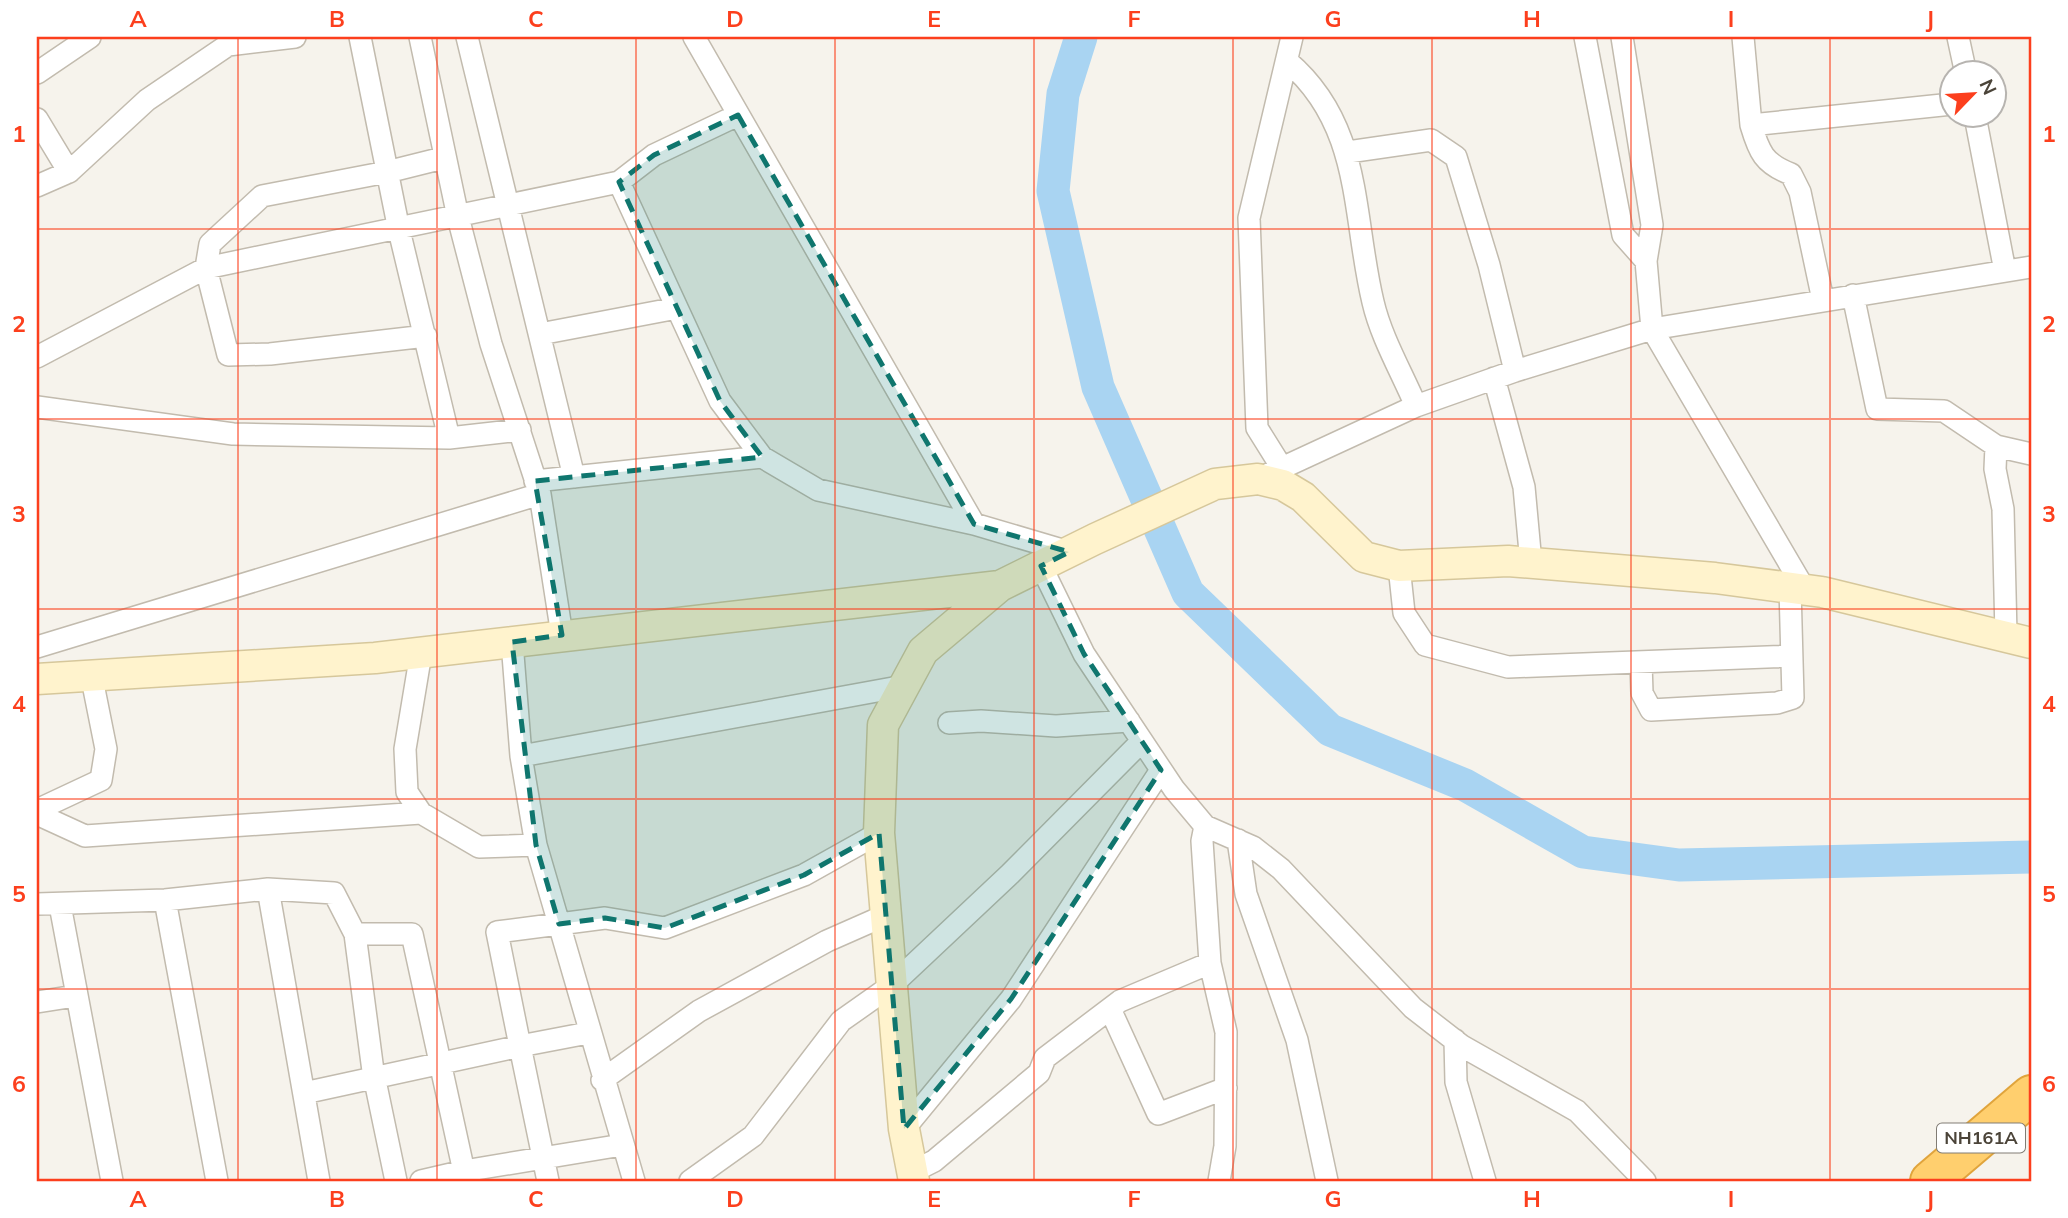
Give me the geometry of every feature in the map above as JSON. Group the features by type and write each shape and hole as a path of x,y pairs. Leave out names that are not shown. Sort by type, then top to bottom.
{"highway":[{"name":"NH161A","path":"1930,1181 2031,1095"}],"main road":[{"path":"913,1177 904,1129 879,833 883,725 923,652 1000,586 1082,545 1204,488 1270,473 1303,497 1364,557 1399,566 1508,561 1715,578 1798,589 2019,639"},
{"path":"37,679 421,653 1000,586"}],"street":[{"path":"37,186 69,172 148,100 228,45 295,37"},
{"path":"360,37 399,230 449,438"},
{"path":"420,37 443,158 491,344 538,487 562,635"},
{"path":"467,37 574,477"},
{"path":"695,37 974,524"},
{"path":"1292,37 1249,218 1257,428 1270,473 1416,406 1515,371 1651,329 2031,267"},
{"path":"1585,37 1623,235 1646,261"},
{"path":"1622,37 1652,225 1646,261 1651,329 1798,589 1791,656 1793,698 1777,703 1651,710 1642,693 1641,662"},
{"path":"1743,37 1751,125 1759,154 1772,167 1791,174 1801,192 1823,300"},
{"path":"1958,37 1963,60"},
{"path":"37,73 75,41"},
{"path":"1287,61 1301,73 1335,124 1348,152 1373,304 1416,406"},
{"path":"1751,125 1938,105"},
{"path":"37,357 206,268 620,182 654,155 738,115"},
{"path":"37,119 69,172"},
{"path":"1978,130 2005,271"},
{"path":"1348,152 1432,140 1456,157 1489,265 1515,371"},
{"path":"426,335 270,354 228,355 206,268 210,244 262,196 387,172 443,158"},
{"path":"620,182 720,401 762,457 818,490 1082,545"},
{"path":"1853,295 1877,409 1944,411 1996,446 2031,454"},
{"path":"540,334 677,308"},
{"path":"1494,378 1524,487 1531,563"},
{"path":"37,407 233,435 449,438 520,430"},
{"path":"1996,446 1995,469 2004,509 2019,639"},
{"path":"37,647 574,477 762,457"},
{"path":"1041,565 1084,654 1161,770 1205,826 1252,847 1281,869 1413,1008 1455,1041 1577,1111 1645,1181"},
{"path":"1399,566 1405,613 1425,645 1508,667 1791,656"},
{"path":"512,642 521,756 536,845 588,1033 634,1181"},
{"path":"421,653 404,768 407,792 421,813 479,846 536,845"},
{"path":"37,812 101,780 106,749 93,684 96,676"},
{"path":"521,756 904,686"},
{"path":"949,723 981,721 1056,726 1129,721"},
{"path":"690,1181 753,1136 841,1021 892,985 1010,874 1142,741"},
{"path":"904,1129 1012,999 1161,770"},
{"path":"37,812 85,835 143,834 421,813"},
{"path":"1205,826 1202,841 1210,963 1226,1032 1225,1146 1219,1181"},
{"path":"548,1181 497,932 604,918 665,928 804,875 879,833"},
{"path":"1238,840 1246,894 1297,1040 1327,1181"},
{"path":"268,889 319,1181"},
{"path":"37,904 165,900 268,889 334,893 355,934 375,1078 396,1181"},
{"path":"165,900 217,1181"},
{"path":"60,905 75,996 112,1181"},
{"path":"602,1080 699,1011 827,941 886,915"},
{"path":"355,934 412,934 438,1063 465,1176"},
{"path":"913,1177 1039,1073 1045,1058 1120,1001 1210,963"},
{"path":"37,1002 75,996"},
{"path":"1111,1010 1158,1114 1227,1088"},
{"path":"304,1093 588,1033"},
{"path":"1455,1041 1456,1082 1485,1181"},
{"path":"421,1181 465,1176 542,1158 622,1146"}],"highlighted area":[{"path":"738,115 974,524 1069,552 1041,566 1084,654 1161,770 1011,999 904,1129 879,833 804,875 665,928 605,918 559,924 536,845 512,642 562,635 535,481 762,457 720,401 619,182 654,155"}],"waterway":[{"path":"1081,37 1063,94 1053,191 1098,387 1188,593 1330,730 1465,785 1583,852 1679,865 2031,857"}]}
